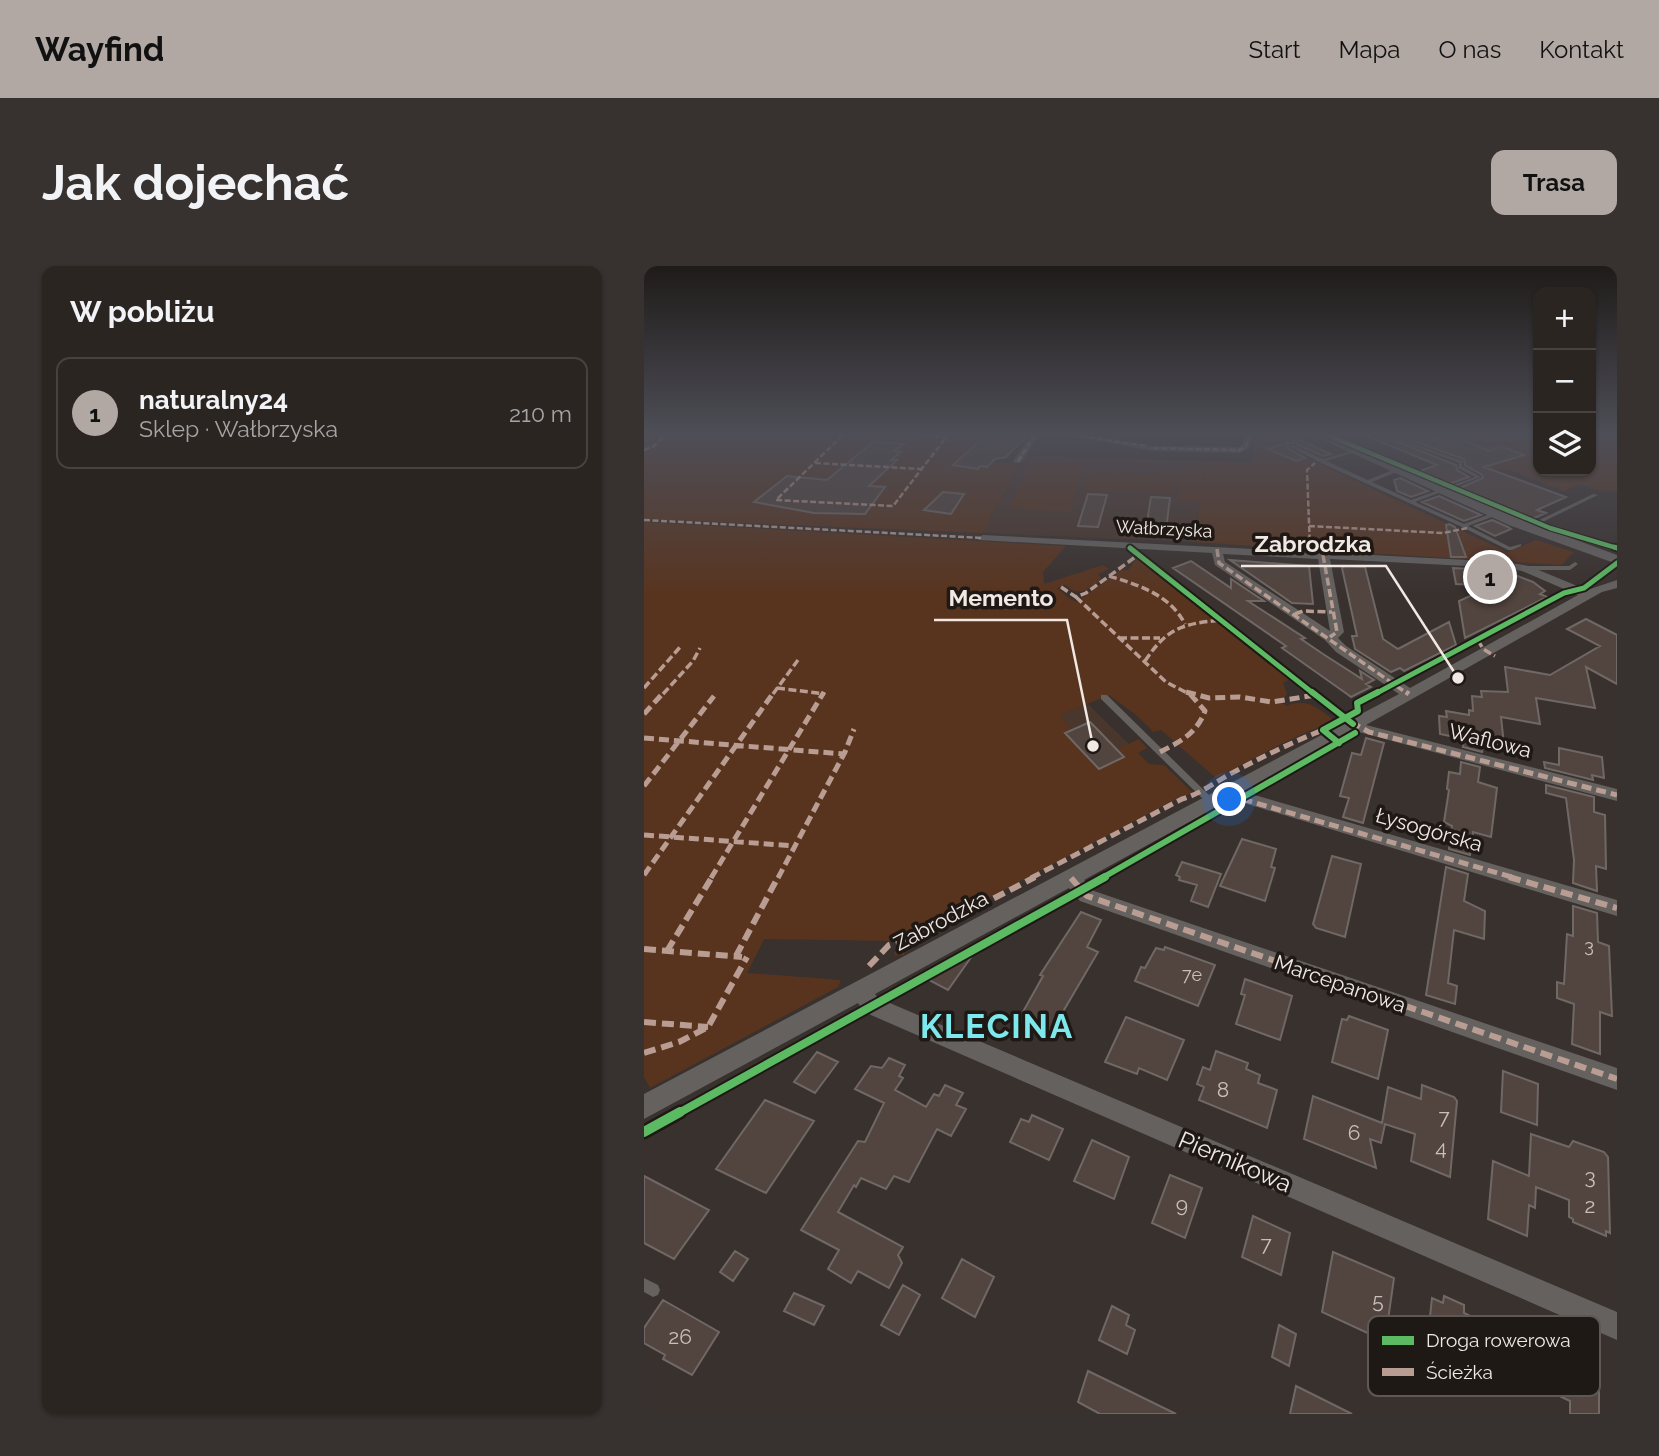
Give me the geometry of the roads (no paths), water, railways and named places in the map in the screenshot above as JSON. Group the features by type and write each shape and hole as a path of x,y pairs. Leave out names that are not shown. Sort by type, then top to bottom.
{"street":[{"path":"1438,489 1528,527 1617,557"},
{"name":"Wałbrzyska","path":"984,538 1506,565 1525,568 1590,595"},
{"path":"1217,550 1219,563 1330,636 1341,649 1409,694"},
{"path":"1324,555 1337,632 1330,636"},
{"path":"1590,595 1598,589 1617,584"},
{"path":"1590,595 1617,591"},
{"name":"Zabrodzka","path":"644,1107 1590,595"},
{"path":"1295,614 1303,611 1332,612"},
{"name":"Waflowa","path":"1354,725 1369,732 1617,795"},
{"name":"Łysogórska","path":"1230,791 1242,799 1617,908"},
{"name":"Marcepanowa","path":"1071,878 1087,896 1617,1079"},
{"name":"Piernikowa","path":"860,989 871,1005 1594,1316"},
{"name":"Piernikowa","path":"1600,1319 1617,1326"}],"lane":[{"path":"1382,489 1510,549 1520,545"},
{"path":"1411,502 1449,489"},
{"path":"1528,527 1595,495"},
{"path":"1464,526 1495,514"},
{"path":"1525,568 1570,568 1575,564"},
{"path":"1104,697 1210,801"}],"place":[{"name":"naturalny24","path":"1490,577"},
{"name":"Zabrodzka","path":"1458,678"},
{"name":"Memento","path":"1093,746"}],"district":[{"name":"KLECINA","path":"997,1026"}]}
